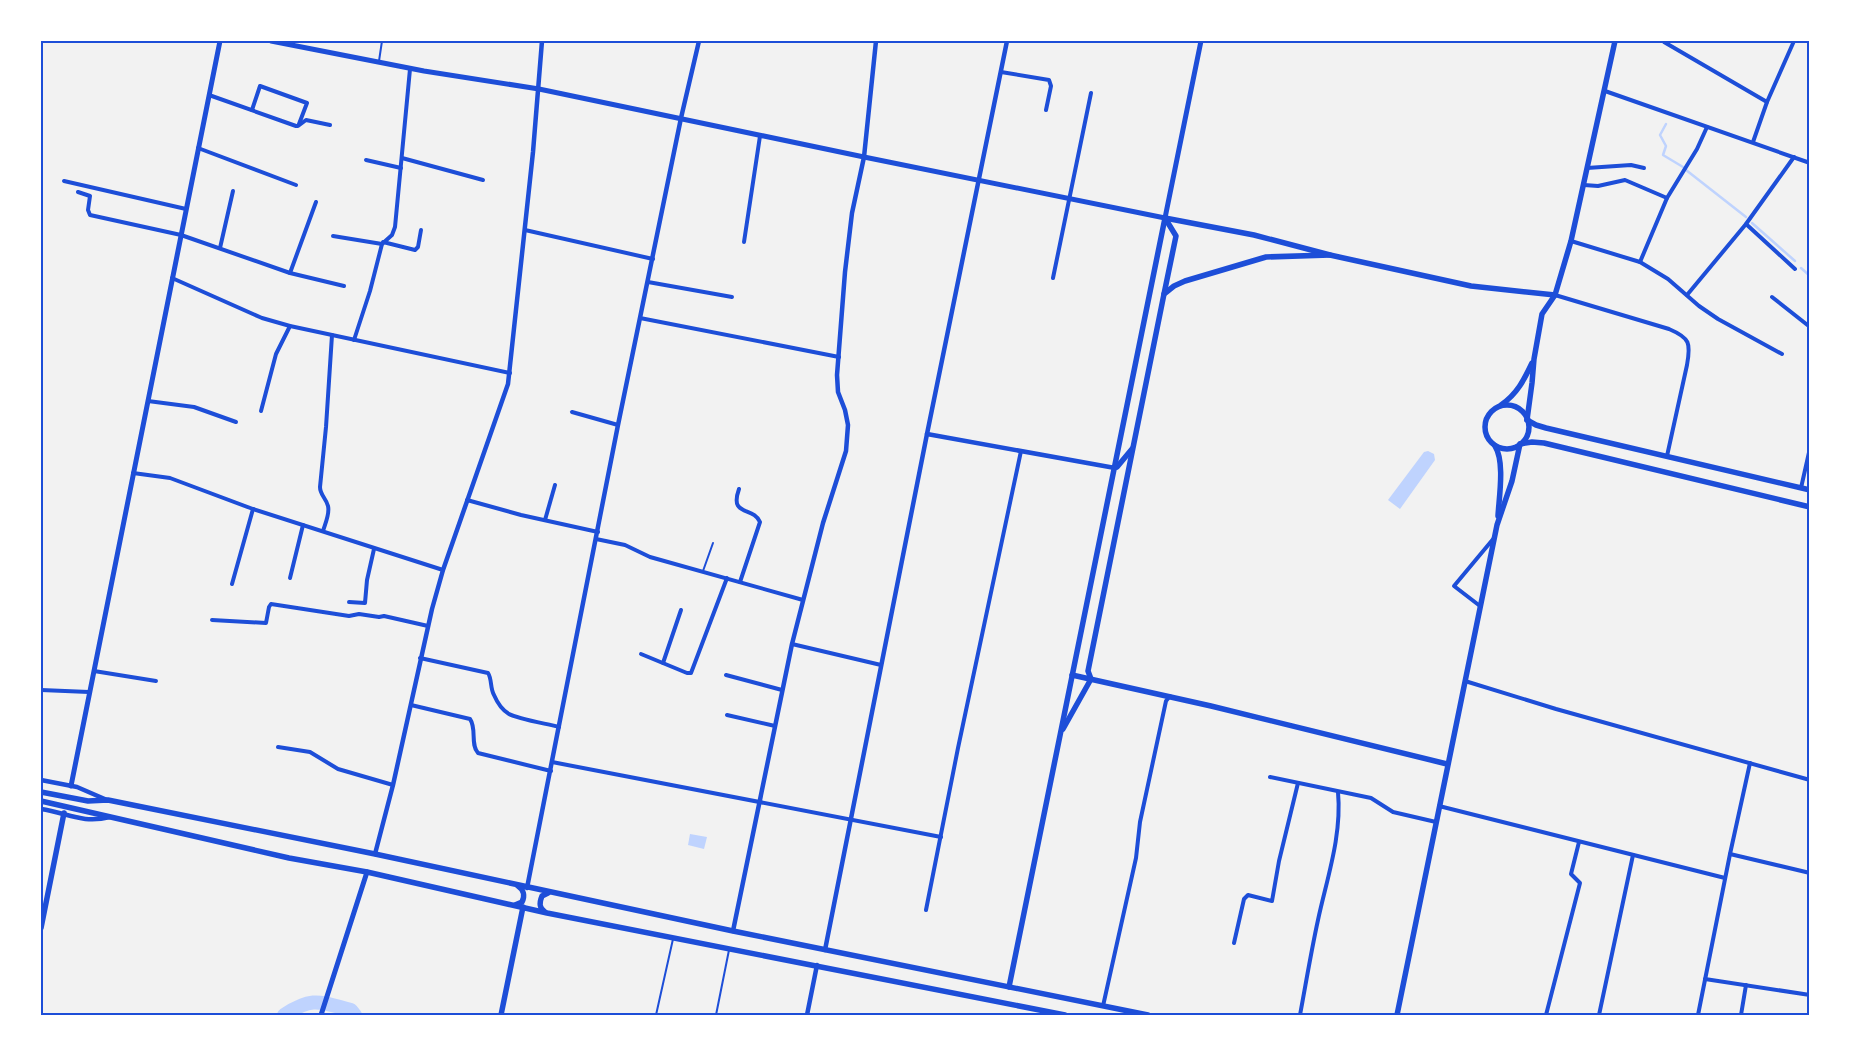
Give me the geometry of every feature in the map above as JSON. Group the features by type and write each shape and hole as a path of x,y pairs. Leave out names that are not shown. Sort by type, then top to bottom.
{"main road":[{"path":"71,786 220,41"},
{"path":"271,41 410,68 539,89 1069,199 1254,234 1330,255 1471,286 1555,294"},
{"path":"1009,987 1201,41"},
{"path":"1497,525 1512,481 1520,444 1526,438 1528,432 1527,420 1534,359 1542,314 1555,294 1571,241 1615,41"},
{"path":"1061,733 1091,679 1088,671 1176,236 1165,218"},
{"path":"1164,294 1185,281 1266,256 1330,255"},
{"path":"1397,1015 1497,525 1500,469 1498,450 1486,435 1485,425 1488,416 1514,394 1534,359"},
{"path":"1498,406 1516,407 1524,413 1527,420 1546,428 1810,490"},
{"path":"1494,444 1503,448 1532,442 1544,444 1810,507"},
{"path":"1115,468 1133,448"},
{"path":"1072,675 1170,696 1447,764"},
{"path":"41,792 88,801 108,800 375,854 516,886 733,931 1148,1015"},
{"path":"41,801 289,858 366,872 523,908 674,936 1065,1015"},
{"path":"41,928 64,812"},
{"path":"321,1015 366,872"},
{"path":"513,905 519,904 524,896 522,889 516,886"},
{"path":"547,912 542,909 540,903 542,896 551,893"},
{"path":"501,1015 523,908"}],"street":[{"path":"375,854 411,705 420,658 443,570 508,384 539,89 542,41"},
{"path":"527,888 618,425 681,118 699,41"},
{"path":"733,931 792,644 823,522 846,451 848,425 837,386 845,272 852,212 864,157 876,41"},
{"path":"825,950 1007,41"},
{"path":"1753,142 1767,102 1794,41"},
{"path":"1664,42 1767,102"},
{"path":"354,340 370,291 382,243 392,235 395,227 410,68"},
{"path":"1001,72 1049,80 1051,86 1046,110"},
{"path":"252,110 260,86 307,103 298,126"},
{"path":"1604,91 1810,163"},
{"path":"1052,278 1091,93"},
{"path":"209,95 298,126"},
{"path":"298,126 306,120 330,125"},
{"path":"1640,262 1667,198 1708,127"},
{"path":"744,242 760,136"},
{"path":"198,148 296,185"},
{"path":"1687,295 1746,224 1794,157"},
{"path":"402,158 483,180"},
{"path":"366,160 401,168"},
{"path":"1587,168 1631,165 1644,168"},
{"path":"1584,185 1598,186 1626,180 1667,198"},
{"path":"64,182 186,209"},
{"path":"220,248 233,191"},
{"path":"78,192 90,196 88,210 90,215 181,235 290,272 344,286"},
{"path":"290,272 316,202"},
{"path":"1746,224 1795,269"},
{"path":"333,236 415,250 418,247 421,230"},
{"path":"525,230 652,259"},
{"path":"1571,241 1640,262 1668,279 1699,306 1718,319 1782,354"},
{"path":"172,278 262,318 290,326 510,373"},
{"path":"648,282 732,297"},
{"path":"1555,294 1669,329 1682,334 1688,342 1690,350 1667,456"},
{"path":"1772,296 1810,327"},
{"path":"640,318 840,357"},
{"path":"261,411 276,354 290,326"},
{"path":"323,532 328,515 328,507 321,493 320,486 332,335"},
{"path":"148,401 194,407 236,422"},
{"path":"572,412 618,425"},
{"path":"927,434 1115,468"},
{"path":"1801,488 1810,448"},
{"path":"926,910 1021,451"},
{"path":"133,473 170,478 323,532 443,570"},
{"path":"545,520 556,485"},
{"path":"739,489 736,503 739,508 757,517 760,522 740,582"},
{"path":"467,500 520,515 598,532"},
{"path":"232,584 253,508"},
{"path":"290,578 303,525"},
{"path":"1480,606 1454,586 1495,536"},
{"path":"596,539 625,546 650,557 803,600"},
{"path":"349,602 365,603 367,580 374,549"},
{"path":"642,654 688,673 692,672 727,578"},
{"path":"212,620 266,623 269,607 272,604 349,616 359,614 384,616 428,626"},
{"path":"663,664 681,610"},
{"path":"792,644 881,665"},
{"path":"420,658 488,672 490,688 494,696 509,714 559,727"},
{"path":"94,671 156,681"},
{"path":"726,675 782,690"},
{"path":"1465,681 1556,709 1810,780"},
{"path":"41,690 90,692"},
{"path":"1103,1006 1136,858 1140,822 1166,701 1170,696"},
{"path":"411,705 470,719 473,724 474,748 478,753 550,771"},
{"path":"727,715 775,726"},
{"path":"278,748 310,752 338,769 392,785"},
{"path":"552,762 941,837"},
{"path":"1698,1015 1750,763"},
{"path":"1270,777 1371,798 1393,812 1436,822"},
{"path":"41,780 71,786 108,800"},
{"path":"1234,943 1244,899 1248,895 1272,901 1279,861 1298,783"},
{"path":"1300,1015 1318,920 1337,837 1339,816 1338,792"},
{"path":"1439,806 1725,878"},
{"path":"41,809 64,812 76,818 89,820 111,817"},
{"path":"1546,1015 1580,883 1571,874 1579,842"},
{"path":"1730,854 1810,873"},
{"path":"1599,1015 1633,855"},
{"path":"807,1015 817,965"},
{"path":"1705,979 1810,995"},
{"path":"1740,1015 1746,985"}],"lane":[{"path":"379,62 382,41"},
{"path":"703,571 713,543"},
{"path":"656,1015 674,936"},
{"path":"716,1015 730,948"}],"water":[{"path":"1428,451 1434,454 1435,460 1400,509 1388,500 1424,452"},
{"path":"690,834 707,837 704,849 688,845"}],"waterway":[{"path":"1666,124 1660,135 1666,146 1663,155 1683,167"},
{"path":"1686,170 1746,217"},
{"path":"1752,223 1795,261"},
{"path":"1801,268 1810,276"},
{"path":"284,1015 302,1005 317,1002 351,1010 355,1015"}]}
